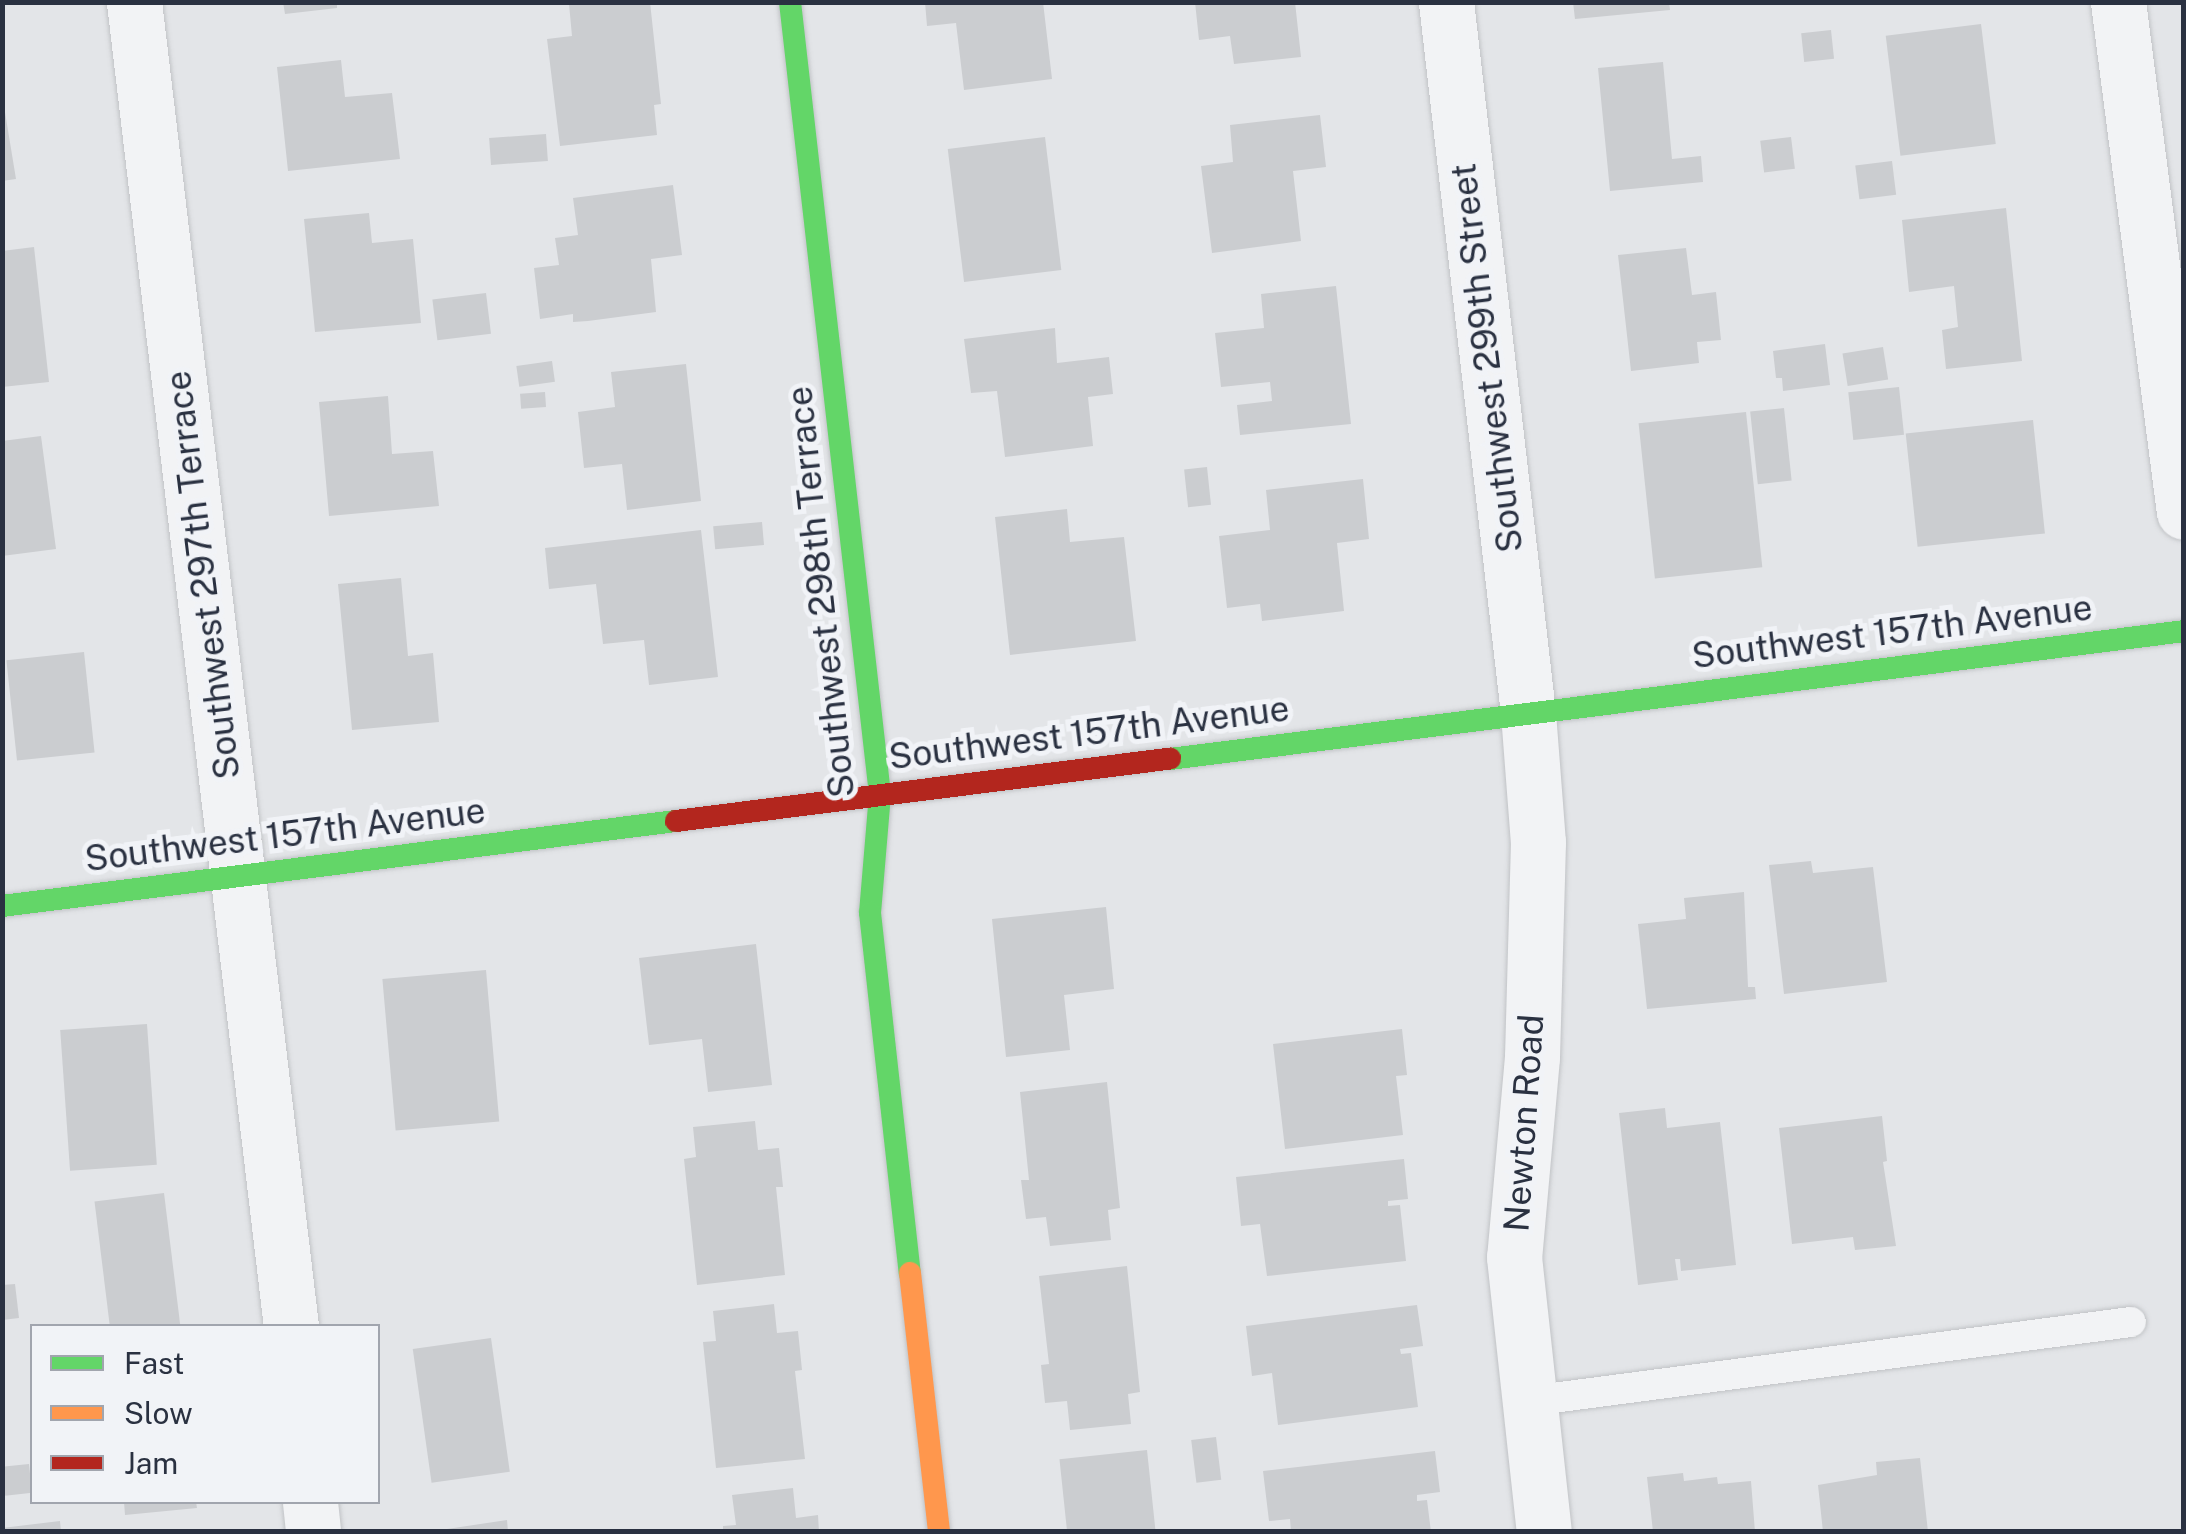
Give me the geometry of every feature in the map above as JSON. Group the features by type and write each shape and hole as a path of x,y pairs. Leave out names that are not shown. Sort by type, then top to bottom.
{"street":[{"name":"Southwest 297th Terrace","path":"134,2 290,1324"},
{"name":"Southwest 298th Terrace","path":"790,2 880,794 870,913 939,1532"},
{"name":"Southwest 299th Street","path":"1446,2 1528,713"},
{"path":"2118,2 2184,512"},
{"name":"Southwest 157th Avenue","path":"2,906 2184,630"},
{"name":"Newton Road","path":"1528,713 1538,842 1532,1056 1514,1257 1544,1532"},
{"path":"310,1504 314,1532"}],"lane":[{"path":"1530,1400 2131,1322"}],"building":[{"path":"283,2 337,2 337,8 285,14"},
{"path":"650,2 661,104 654,105 657,135 560,146 547,39 572,36 569,4"},
{"path":"925,2 1043,2 1052,79 964,90 956,23 927,26"},
{"path":"1195,2 1295,2 1301,57 1234,64 1230,36 1199,40"},
{"path":"1573,2 1669,2 1670,10 1575,19"},
{"path":"1981,24 1996,144 1900,156 1886,36"},
{"path":"1831,30 1834,59 1804,62 1801,33"},
{"path":"341,60 345,97 392,93 400,159 288,171 277,67"},
{"path":"1663,62 1672,159 1701,156 1703,182 1610,191 1598,68"},
{"path":"2,94 16,179 2,181"},
{"path":"1320,115 1326,167 1293,171 1301,241 1212,253 1201,166 1233,162 1230,125"},
{"path":"546,134 548,161 491,165 489,138"},
{"path":"1045,137 1061,270 964,282 948,149"},
{"path":"1791,137 1795,169 1764,173 1760,141"},
{"path":"1892,161 1896,195 1859,199 1855,166"},
{"path":"673,185 682,255 651,259 656,312 573,322 573,314 540,319 534,268 559,265 555,238 578,235 573,198"},
{"path":"2006,208 2022,361 1946,369 1942,330 1958,327 1954,286 1909,292 1902,220"},
{"path":"369,213 372,243 413,239 421,323 315,332 304,219"},
{"path":"34,247 49,382 2,387 2,251"},
{"path":"1686,248 1692,295 1716,292 1721,340 1697,342 1699,363 1631,371 1618,255"},
{"path":"1336,286 1351,424 1240,435 1237,405 1272,401 1270,382 1221,387 1215,333 1264,328 1261,294"},
{"path":"486,293 491,334 437,340 432,300"},
{"path":"1055,328 1057,363 1109,357 1113,394 1088,397 1093,446 1005,457 997,391 971,393 964,339"},
{"path":"1825,344 1830,385 1783,391 1782,378 1776,378 1773,351"},
{"path":"1883,347 1888,380 1848,386 1843,353"},
{"path":"552,361 555,382 519,387 516,366"},
{"path":"686,364 701,501 627,510 622,464 584,468 578,412 615,407 611,372"},
{"path":"1899,387 1904,435 1853,440 1848,392"},
{"path":"545,392 546,407 521,409 520,394"},
{"path":"388,396 392,454 433,451 439,506 329,516 319,402"},
{"path":"1784,408 1792,481 1758,484 1750,412"},
{"path":"1746,412 1762,567 1655,578 1639,423"},
{"path":"2033,420 2045,533 1918,547 1906,433"},
{"path":"41,436 56,549 2,556 2,441"},
{"path":"1207,467 1211,505 1188,507 1184,469"},
{"path":"1363,479 1369,539 1337,543 1344,611 1262,621 1260,604 1227,608 1219,536 1270,530 1266,490"},
{"path":"1067,509 1070,542 1124,537 1136,641 1010,655 995,517"},
{"path":"762,522 764,545 715,549 713,526"},
{"path":"701,530 718,677 649,685 644,640 603,644 596,584 549,589 545,548"},
{"path":"401,578 408,656 433,653 439,722 352,730 338,584"},
{"path":"84,652 95,752 17,761 6,660"},
{"path":"1811,861 1813,873 1873,867 1887,982 1784,994 1769,865"},
{"path":"1744,892 1748,987 1755,987 1756,999 1647,1009 1638,924 1686,919 1684,898"},
{"path":"1106,907 1114,989 1064,995 1070,1050 1006,1057 992,919"},
{"path":"756,944 772,1085 708,1092 702,1039 649,1045 639,958"},
{"path":"486,970 499,1121 396,1130 382,979"},
{"path":"147,1024 157,1165 70,1171 60,1030"},
{"path":"1402,1029 1407,1075 1396,1076 1403,1135 1285,1149 1273,1044"},
{"path":"1107,1082 1120,1208 1108,1210 1111,1240 1050,1246 1046,1217 1026,1219 1021,1180 1029,1180 1020,1092"},
{"path":"1665,1108 1667,1128 1720,1122 1736,1265 1681,1271 1680,1259 1675,1259 1678,1280 1638,1285 1619,1113"},
{"path":"1882,1116 1887,1161 1883,1162 1896,1246 1855,1250 1853,1237 1792,1244 1779,1128"},
{"path":"755,1121 758,1150 779,1148 783,1187 776,1187 785,1275 697,1285 684,1159 696,1157 693,1127"},
{"path":"1404,1159 1408,1199 1388,1201 1388,1206 1400,1205 1406,1261 1267,1276 1260,1224 1241,1226 1236,1177"},
{"path":"164,1193 180,1324 110,1324 95,1202"},
{"path":"1127,1266 1140,1392 1128,1394 1131,1424 1070,1430 1067,1401 1045,1403 1041,1365 1049,1364 1039,1276"},
{"path":"15,1284 19,1318 2,1320 2,1285"},
{"path":"774,1304 777,1333 798,1331 802,1370 795,1371 805,1459 716,1468 703,1342 716,1341 713,1311"},
{"path":"1417,1305 1423,1346 1400,1349 1401,1354 1411,1353 1418,1407 1278,1425 1272,1373 1252,1376 1246,1326"},
{"path":"491,1338 510,1472 432,1483 413,1349"},
{"path":"1216,1437 1221,1480 1196,1483 1191,1440"},
{"path":"1147,1450 1156,1532 1067,1532 1059,1459"},
{"path":"1435,1451 1440,1492 1417,1495 1417,1501 1427,1500 1431,1532 1291,1532 1290,1519 1269,1521 1263,1471"},
{"path":"1920,1458 1928,1532 1823,1532 1818,1485 1877,1475 1876,1462"},
{"path":"29,1464 30,1493 5,1496 2,1467"},
{"path":"1683,1473 1684,1481 1717,1477 1718,1484 1751,1481 1755,1532 1653,1532 1647,1477"},
{"path":"793,1488 796,1518 818,1515 819,1532 723,1532 723,1526 736,1525 732,1495"},
{"path":"124,1504 196,1504 197,1508 125,1515"},
{"path":"507,1520 508,1532 447,1532 447,1529"},
{"path":"60,1521 61,1532 2,1532 2,1528"}],"traffic: fast":[{"path":"790,2 880,794 870,913 910,1273"},
{"path":"1170,759 2184,631"},
{"path":"2,906 676,821"}],"traffic: slow":[{"path":"910,1273 939,1532"}],"traffic: jam":[{"path":"676,821 1170,759"}]}
